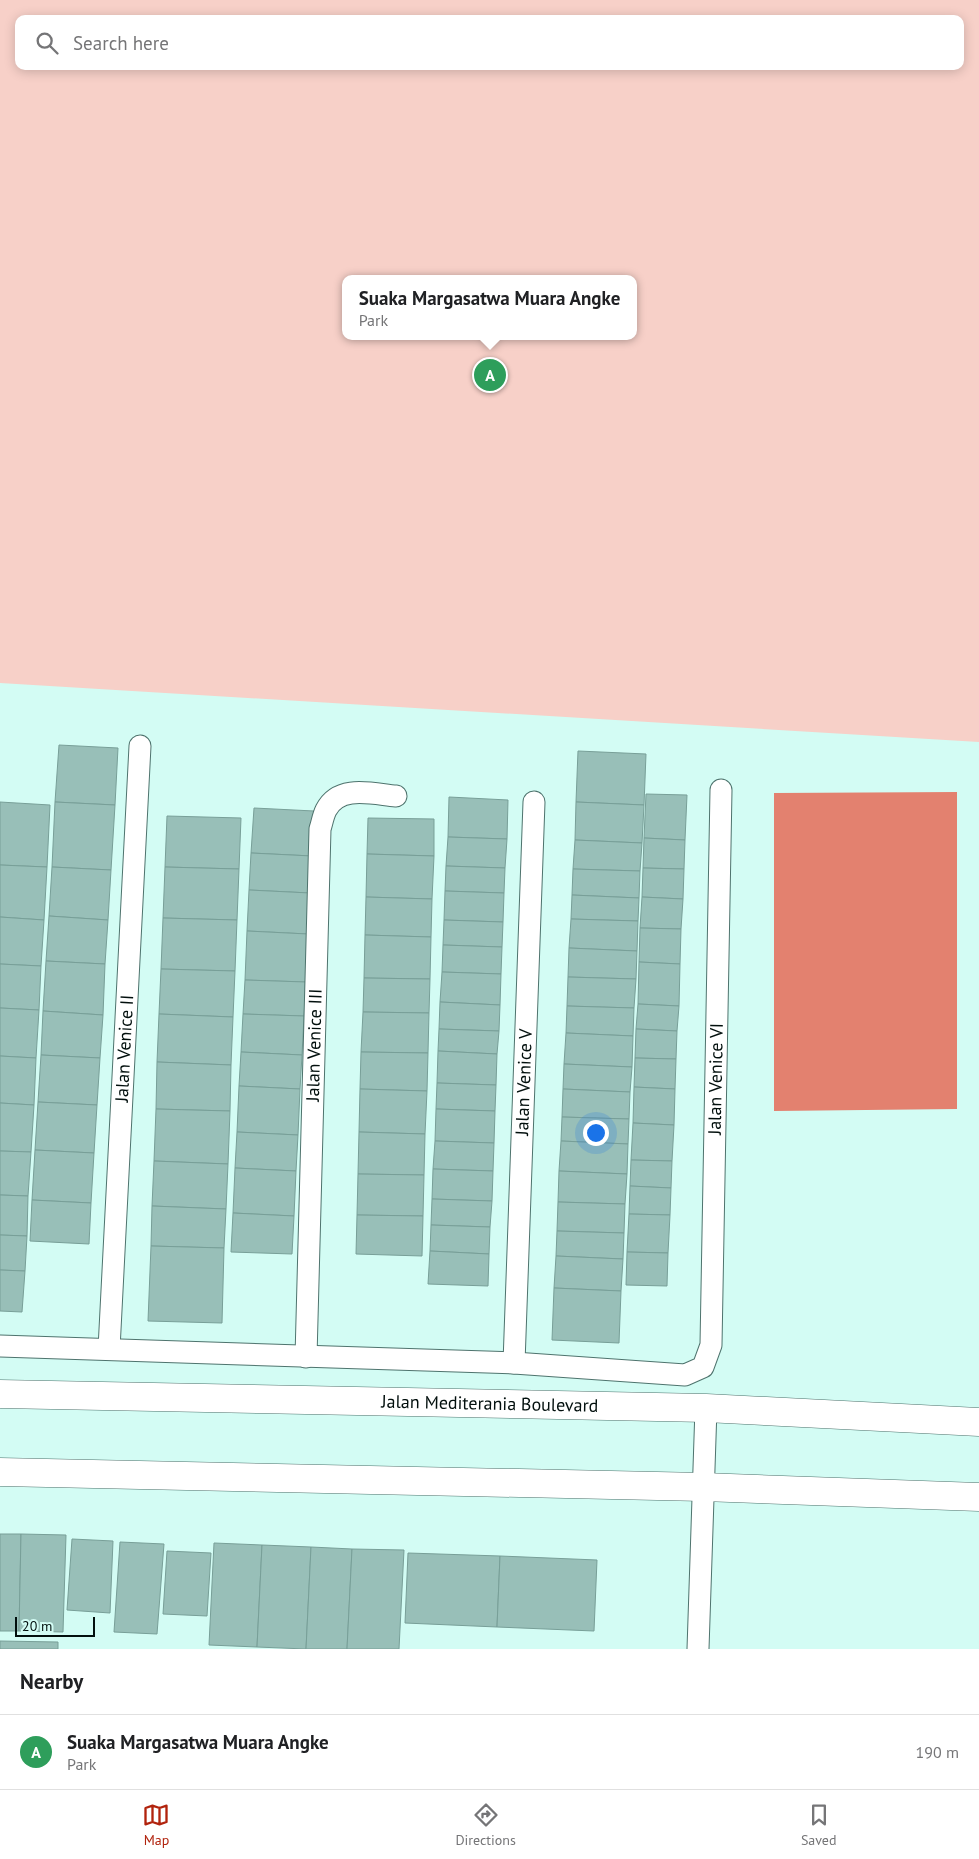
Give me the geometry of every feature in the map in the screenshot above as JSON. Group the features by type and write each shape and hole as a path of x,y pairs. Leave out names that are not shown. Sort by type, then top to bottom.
{"street":[{"name":"Jalan Venice II","path":"109,1349 140,746"},
{"name":"Jalan Venice VI","path":"514,1363 685,1375 703,1367 711,1345 721,790"},
{"name":"Jalan Venice III","path":"306,1357 320,829 326,809 336,798 353,792 396,796"},
{"name":"Jalan Venice V","path":"514,1363 534,802"},
{"path":"0,1346 514,1363"},
{"name":"Jalan Mediterania Boulevard","path":"0,1394 706,1408 979,1422"},
{"path":"698,1649 706,1408"},
{"path":"0,1472 703,1488 979,1497"}],"shaded area":[{"path":"0,0 979,0 979,742 0,683"},
{"path":"957,792 957,1109 774,1111 774,793"}],"building":[{"path":"59,745 118,748 115,805 55,802"},
{"path":"578,751 646,754 644,805 576,802"},
{"path":"646,794 687,795 685,840 644,838"},
{"path":"449,797 508,800 507,839 448,837"},
{"path":"0,802 50,805 47,867 0,865"},
{"path":"55,802 115,805 111,870 52,867"},
{"path":"576,802 644,805 642,843 575,840"},
{"path":"254,808 314,811 312,856 251,853"},
{"path":"167,816 241,818 239,869 165,867"},
{"path":"368,818 434,819 434,856 367,854"},
{"path":"448,837 507,839 505,868 446,866"},
{"path":"644,838 685,840 684,869 643,868"},
{"path":"575,840 642,843 640,871 573,869"},
{"path":"251,853 312,856 310,893 249,890"},
{"path":"367,854 434,856 432,899 366,897"},
{"path":"0,865 47,867 44,920 0,917"},
{"path":"446,866 505,868 504,893 445,891"},
{"path":"52,867 111,870 108,920 49,916"},
{"path":"165,867 239,869 237,920 163,918"},
{"path":"643,868 684,869 683,899 642,897"},
{"path":"573,869 640,871 639,898 572,895"},
{"path":"249,890 310,893 308,934 247,931"},
{"path":"445,891 504,893 503,922 444,920"},
{"path":"572,895 639,898 638,921 571,919"},
{"path":"366,897 432,899 431,937 365,935"},
{"path":"642,897 683,899 681,929 640,928"},
{"path":"49,916 108,920 105,964 46,961"},
{"path":"0,917 44,920 41,966 0,964"},
{"path":"163,918 237,920 235,971 161,969"},
{"path":"571,919 638,921 637,951 569,948"},
{"path":"444,920 503,922 502,947 443,945"},
{"path":"640,928 681,929 680,964 639,962"},
{"path":"247,931 308,934 306,982 245,980"},
{"path":"365,935 431,937 430,979 364,978"},
{"path":"443,945 502,947 501,974 442,972"},
{"path":"569,948 637,951 636,979 568,977"},
{"path":"46,961 105,964 103,1015 43,1011"},
{"path":"639,962 680,964 679,1006 638,1004"},
{"path":"0,964 41,966 39,1010 0,1008"},
{"path":"161,969 235,971 233,1017 159,1014"},
{"path":"442,972 501,974 500,1005 440,1002"},
{"path":"568,977 636,979 634,1008 567,1006"},
{"path":"364,978 430,979 429,1013 363,1012"},
{"path":"245,980 306,982 304,1016 243,1014"},
{"path":"440,1002 500,1005 499,1031 439,1029"},
{"path":"638,1004 679,1006 677,1031 636,1029"},
{"path":"567,1006 634,1008 633,1036 566,1033"},
{"path":"0,1008 39,1010 36,1058 0,1056"},
{"path":"43,1011 103,1015 100,1058 41,1055"},
{"path":"363,1012 429,1013 428,1053 361,1052"},
{"path":"159,1014 233,1017 231,1065 157,1062"},
{"path":"243,1014 304,1016 302,1055 241,1052"},
{"path":"439,1029 499,1031 497,1054 438,1051"},
{"path":"636,1029 677,1031 676,1059 635,1058"},
{"path":"566,1033 633,1036 632,1067 564,1064"},
{"path":"438,1051 497,1054 496,1085 437,1083"},
{"path":"241,1052 302,1055 300,1089 239,1086"},
{"path":"361,1052 428,1053 427,1091 360,1089"},
{"path":"41,1055 100,1058 97,1105 38,1102"},
{"path":"0,1056 36,1058 34,1105 0,1103"},
{"path":"635,1058 676,1059 675,1089 634,1087"},
{"path":"157,1062 231,1065 230,1111 156,1109"},
{"path":"564,1064 632,1067 630,1092 563,1089"},
{"path":"437,1083 496,1085 495,1111 436,1109"},
{"path":"239,1086 300,1089 298,1135 237,1132"},
{"path":"634,1087 675,1089 674,1125 633,1123"},
{"path":"360,1089 427,1091 425,1134 359,1132"},
{"path":"563,1089 630,1092 629,1119 562,1117"},
{"path":"38,1102 97,1105 94,1153 35,1150"},
{"path":"0,1103 34,1105 31,1152 0,1151"},
{"path":"156,1109 230,1111 228,1164 154,1161"},
{"path":"436,1109 495,1111 494,1143 435,1141"},
{"path":"562,1117 629,1119 628,1144 561,1141"},
{"path":"633,1123 674,1125 672,1161 631,1160"},
{"path":"237,1132 298,1135 296,1171 235,1168"},
{"path":"359,1132 425,1134 424,1175 358,1174"},
{"path":"435,1141 494,1143 493,1171 433,1169"},
{"path":"561,1141 628,1144 627,1174 559,1171"},
{"path":"35,1150 94,1153 91,1203 32,1200"},
{"path":"0,1151 31,1152 28,1196 0,1195"},
{"path":"631,1160 672,1161 671,1188 630,1186"},
{"path":"154,1161 228,1164 226,1209 152,1206"},
{"path":"235,1168 296,1171 294,1216 233,1213"},
{"path":"433,1169 493,1171 492,1201 432,1199"},
{"path":"559,1171 627,1174 625,1204 558,1202"},
{"path":"358,1174 424,1175 423,1216 357,1215"},
{"path":"630,1186 671,1188 670,1215 629,1214"},
{"path":"0,1195 28,1196 27,1236 0,1235"},
{"path":"432,1199 492,1201 490,1227 431,1225"},
{"path":"32,1200 91,1203 89,1244 30,1241"},
{"path":"558,1202 625,1204 624,1233 557,1231"},
{"path":"152,1206 226,1209 224,1248 151,1246"},
{"path":"233,1213 294,1216 292,1254 231,1252"},
{"path":"629,1214 670,1215 668,1253 627,1252"},
{"path":"357,1215 423,1216 422,1256 356,1254"},
{"path":"431,1225 490,1227 489,1254 430,1251"},
{"path":"557,1231 624,1233 623,1259 556,1256"},
{"path":"0,1235 27,1236 25,1271 0,1270"},
{"path":"151,1246 224,1248 222,1323 148,1321"},
{"path":"430,1251 489,1254 488,1286 428,1284"},
{"path":"627,1252 668,1253 667,1286 626,1285"},
{"path":"556,1256 623,1259 621,1291 554,1288"},
{"path":"0,1270 25,1271 22,1312 0,1311"},
{"path":"554,1288 621,1291 619,1343 552,1340"},
{"path":"0,1534 21,1534 19,1631 0,1631"},
{"path":"21,1534 66,1535 63,1632 19,1631"},
{"path":"72,1539 113,1541 110,1613 67,1610"},
{"path":"120,1542 164,1544 157,1634 114,1632"},
{"path":"214,1543 262,1545 257,1647 209,1645"},
{"path":"262,1545 311,1547 306,1649 257,1647"},
{"path":"311,1547 352,1549 347,1649 306,1649"},
{"path":"352,1549 404,1550 399,1649 347,1649"},
{"path":"167,1551 211,1553 207,1616 163,1614"},
{"path":"408,1553 500,1556 497,1627 405,1623"},
{"path":"500,1556 597,1560 594,1631 497,1627"},
{"path":"0,1641 58,1642 58,1649 0,1649"}],"place":[{"name":"Suaka Margasatwa Muara Angke","path":"490,375"}]}
